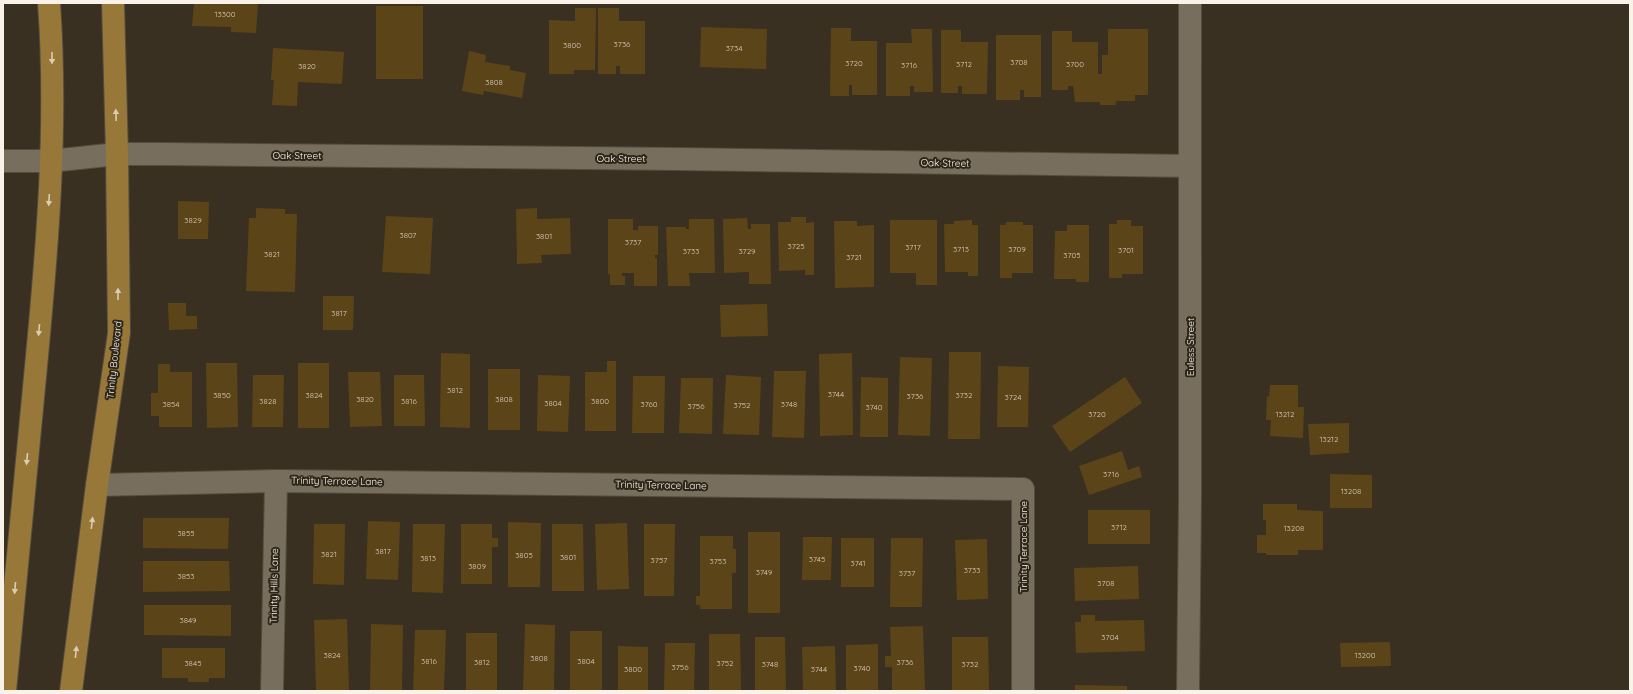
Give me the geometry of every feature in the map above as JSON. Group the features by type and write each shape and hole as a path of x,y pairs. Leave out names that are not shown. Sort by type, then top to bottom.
{"main road":[{"path":"5,691 47,252 52,161 52,52 49,3"},
{"name":"Trinity Boulevard","path":"72,691 97,484 118,333 117,154 113,3"}],"street":[{"name":"Euless Street","path":"1188,691 1190,499 1190,3"},
{"name":"Oak Street","path":"3,161 52,161 117,154 678,159 1190,166"},
{"name":"Trinity Terrace Lane","path":"97,484 276,481 1023,489 1023,691"},
{"name":"Trinity Hills Lane","path":"272,691 276,481"}],"building":[{"path":"194,3 258,3 256,33 231,32 231,27 192,26"},
{"path":"376,6 423,6 423,79 376,79"},
{"path":"575,8 596,8 595,70 574,70 574,74 549,74 549,20 575,21"},
{"path":"598,8 619,8 619,21 645,21 645,74 620,74 620,66 616,66 616,74 598,74"},
{"path":"701,27 767,29 766,69 700,67"},
{"path":"831,28 851,28 851,41 877,41 877,95 852,95 852,85 849,85 849,96 830,96"},
{"path":"911,29 932,29 933,92 914,92 914,86 910,86 910,96 886,96 886,43 912,43"},
{"path":"1108,29 1148,29 1148,95 1135,95 1135,101 1116,101 1116,105 1100,105 1100,102 1075,102 1073,86 1068,86 1068,90 1052,90 1052,31 1072,31 1072,42 1098,42 1098,74 1102,74 1102,55 1108,55"},
{"path":"941,30 961,30 961,42 988,42 987,94 962,94 962,86 958,86 958,93 941,93"},
{"path":"996,35 1041,35 1041,97 1024,97 1024,90 1020,90 1020,100 996,100"},
{"path":"273,48 344,52 342,84 298,82 297,106 272,105 274,80 271,80"},
{"path":"469,51 486,55 485,62 510,66 510,70 526,73 522,98 484,91 483,95 462,91"},
{"path":"178,201 209,202 208,239 178,239"},
{"path":"256,208 285,209 285,214 297,214 295,292 246,291 249,218 256,218"},
{"path":"537,208 537,219 570,218 571,254 541,255 542,263 517,264 516,209"},
{"path":"386,216 433,218 430,274 382,272"},
{"path":"791,217 806,217 806,223 814,222 814,275 805,275 805,270 779,271 778,222 791,222"},
{"path":"747,218 748,229 751,229 751,224 770,224 771,284 749,284 749,272 724,273 723,219"},
{"path":"608,219 633,219 633,230 638,230 638,226 658,226 658,255 655,255 655,258 657,258 657,286 634,286 634,273 622,273 622,276 625,276 625,285 610,285 610,274 608,274"},
{"path":"689,219 714,219 715,273 689,273 690,286 668,286 666,227 686,227 686,229 689,229"},
{"path":"890,220 937,220 937,285 916,285 916,273 890,273"},
{"path":"972,220 972,225 978,225 978,276 968,276 968,272 945,272 944,224 954,224 954,221"},
{"path":"1117,220 1131,220 1131,226 1143,226 1143,274 1122,274 1122,278 1109,278 1109,224 1117,224"},
{"path":"834,221 857,221 857,226 874,225 874,287 835,288"},
{"path":"1006,222 1023,222 1023,225 1033,225 1033,273 1012,273 1012,278 1000,278 1000,225 1006,225"},
{"path":"1067,225 1089,225 1089,282 1076,282 1076,279 1054,279 1055,231 1067,231"},
{"path":"323,296 354,296 353,330 323,330"},
{"path":"168,303 186,303 186,316 197,316 197,329 169,330"},
{"path":"767,304 768,336 721,337 720,305"},
{"path":"949,352 981,352 980,439 948,439"},
{"path":"441,353 470,354 470,428 440,427"},
{"path":"852,353 853,435 820,436 819,354"},
{"path":"900,357 932,358 930,436 898,435"},
{"path":"607,361 616,361 616,431 585,431 585,372 607,372"},
{"path":"206,363 237,363 238,427 207,428"},
{"path":"298,363 329,363 329,428 298,428"},
{"path":"158,364 170,364 170,372 192,372 192,427 159,427 159,416 151,416 151,393 158,393"},
{"path":"998,366 1029,367 1028,427 997,427"},
{"path":"488,369 520,369 520,430 488,430"},
{"path":"774,371 806,371 804,438 772,437"},
{"path":"348,372 380,372 382,426 350,427"},
{"path":"253,375 284,375 283,427 252,427"},
{"path":"394,375 424,375 425,426 394,426"},
{"path":"538,375 570,376 568,432 537,431"},
{"path":"726,375 761,377 759,435 723,434"},
{"path":"633,376 665,376 664,433 632,433"},
{"path":"861,377 888,378 888,437 860,437"},
{"path":"1125,377 1142,403 1070,452 1052,426"},
{"path":"681,378 713,378 712,434 679,433"},
{"path":"1270,385 1298,385 1298,407 1304,407 1303,438 1270,436 1271,420 1266,420 1267,396 1269,397"},
{"path":"1349,423 1349,453 1310,455 1308,424"},
{"path":"1122,451 1128,470 1139,466 1142,477 1089,495 1079,466"},
{"path":"1330,474 1372,475 1372,508 1330,508"},
{"path":"1263,504 1297,504 1297,510 1323,511 1323,550 1298,550 1298,555 1266,555 1266,553 1257,553 1257,535 1266,535 1266,520 1263,520"},
{"path":"1088,510 1150,510 1150,544 1088,544"},
{"path":"143,518 229,518 228,549 143,548"},
{"path":"368,521 400,522 398,580 366,579"},
{"path":"508,522 541,523 540,587 508,587"},
{"path":"627,523 629,589 597,590 595,524"},
{"path":"314,524 345,524 344,585 313,584"},
{"path":"413,524 445,524 443,593 412,592"},
{"path":"461,524 492,524 492,538 498,538 498,547 492,547 492,584 461,584"},
{"path":"552,524 583,524 584,591 552,591"},
{"path":"644,524 675,524 674,596 644,596"},
{"path":"748,532 780,532 780,613 748,613"},
{"path":"700,536 733,536 733,549 736,549 736,573 732,573 732,609 700,609 700,605 696,605 696,596 700,596"},
{"path":"803,537 832,537 831,580 802,580"},
{"path":"841,538 874,538 874,587 841,587"},
{"path":"891,538 923,538 922,607 890,607"},
{"path":"987,539 988,599 957,600 955,540"},
{"path":"143,561 229,561 230,591 143,592"},
{"path":"1138,566 1139,599 1075,601 1074,568"},
{"path":"144,605 231,605 231,636 144,635"},
{"path":"1081,615 1095,615 1095,621 1144,620 1145,651 1076,653 1075,622 1081,622"},
{"path":"347,619 349,691 316,691 314,620"},
{"path":"371,624 403,625 402,691 370,691"},
{"path":"525,624 555,625 554,691 523,691"},
{"path":"923,626 925,691 892,691 892,667 885,667 885,656 891,656 890,627"},
{"path":"415,630 446,630 444,691 413,691"},
{"path":"570,631 602,631 602,691 570,691"},
{"path":"466,633 497,633 497,691 466,691"},
{"path":"709,634 740,634 741,691 709,691"},
{"path":"755,637 785,637 786,691 755,691"},
{"path":"952,637 988,637 989,691 952,691"},
{"path":"1390,642 1391,666 1341,667 1340,643"},
{"path":"665,643 695,643 694,691 664,691"},
{"path":"878,644 878,691 846,691 846,645"},
{"path":"618,646 648,647 648,691 618,691"},
{"path":"835,646 836,691 803,691 802,647"},
{"path":"162,648 225,648 225,678 209,678 209,682 188,682 188,678 162,678"},
{"path":"1075,685 1127,686 1127,691 1075,691"}]}
